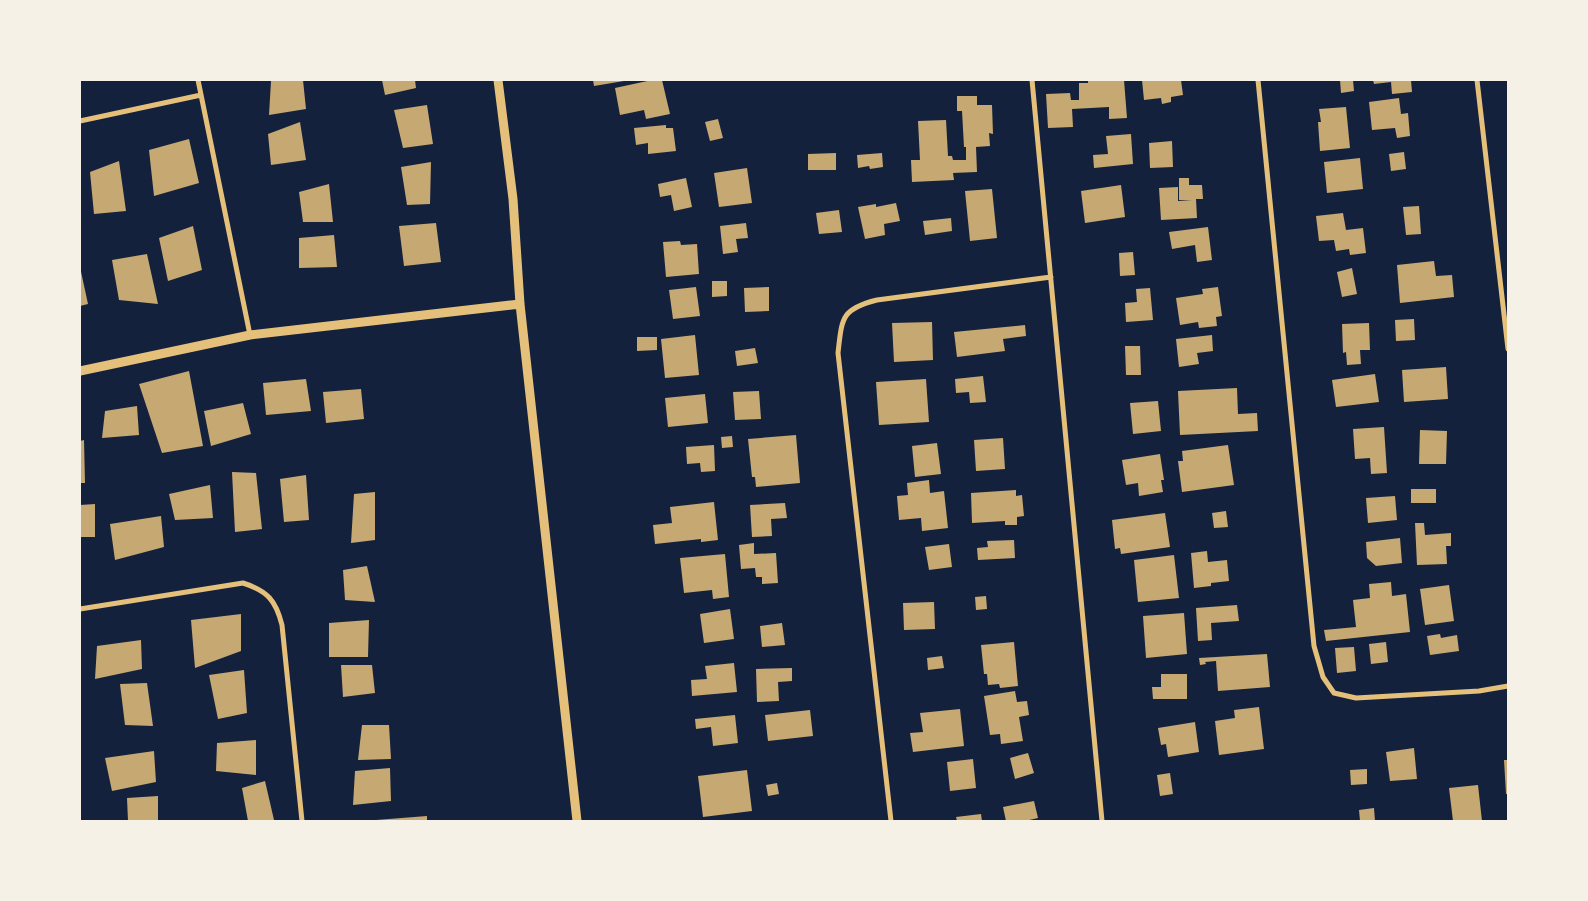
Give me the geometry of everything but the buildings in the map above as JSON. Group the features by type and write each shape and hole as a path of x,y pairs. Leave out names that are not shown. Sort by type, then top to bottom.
{"street":[{"path":"198,80 250,335"},
{"path":"498,80 513,199 520,304 578,821"},
{"path":"1032,80 1102,821"},
{"path":"1258,80 1314,646 1323,677 1334,693 1356,698 1479,691 1508,686"},
{"path":"1478,80 1508,349"},
{"path":"80,121 201,95"},
{"path":"892,821 838,353 841,323 850,310 860,304 877,300 1051,277"},
{"path":"80,371 250,335 520,304"},
{"path":"80,609 243,583 257,588 269,597 278,609 282,625 302,821"}]}
